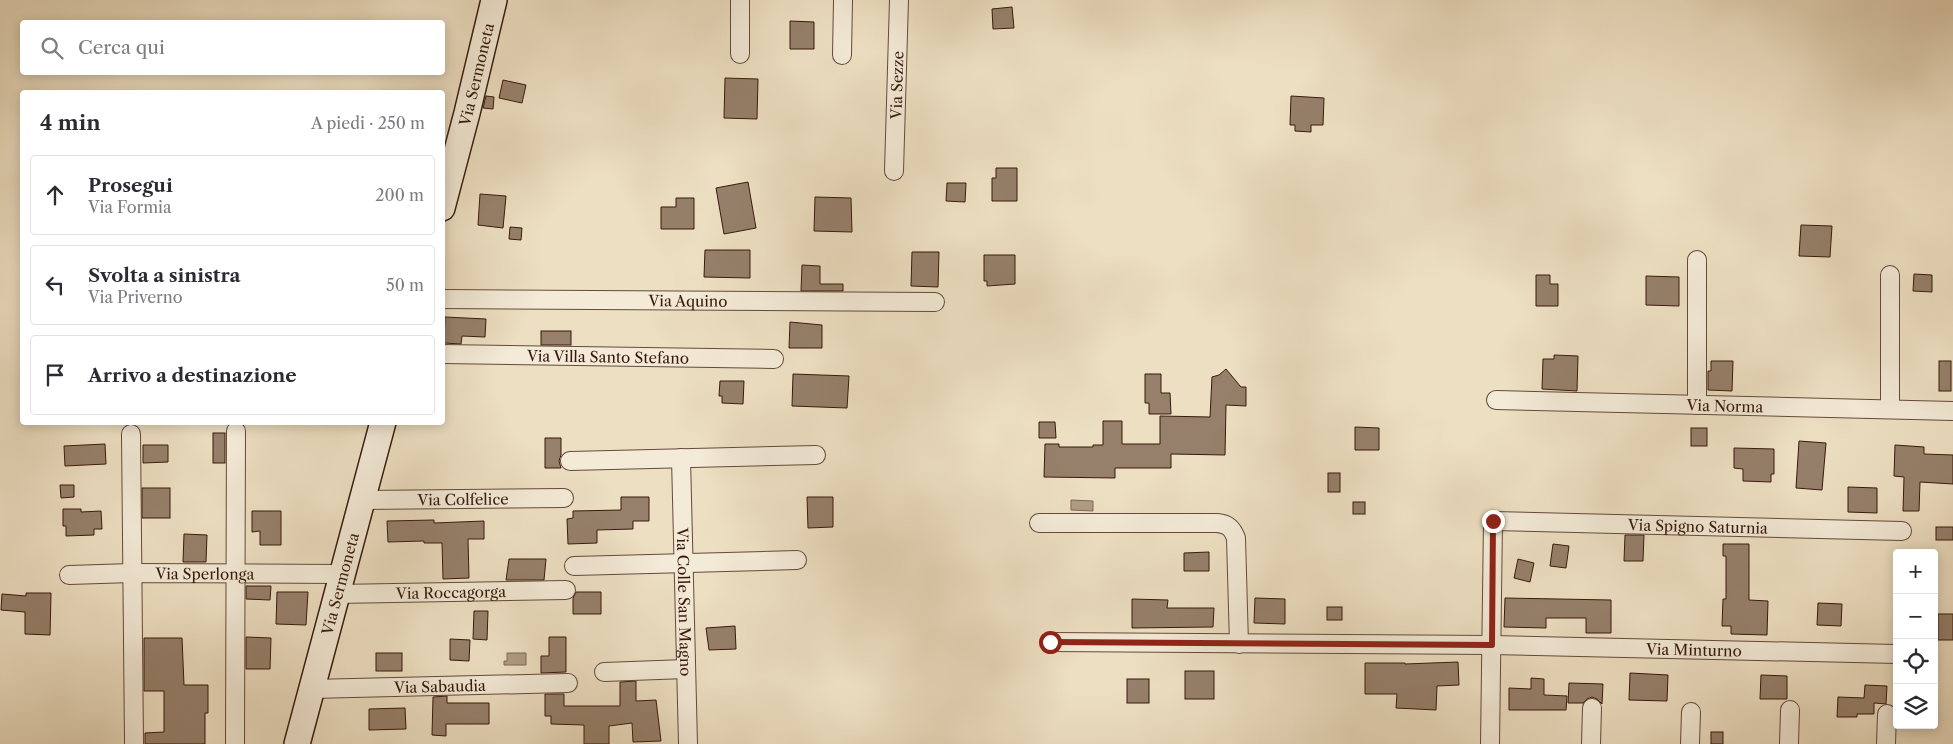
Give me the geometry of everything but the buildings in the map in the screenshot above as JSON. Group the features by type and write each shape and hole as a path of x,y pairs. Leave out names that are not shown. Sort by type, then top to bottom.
{"street":[{"name":"Via Sermoneta","path":"445,197 494,0"},
{"path":"740,0 740,54"},
{"path":"842,55 843,0"},
{"name":"Via Sezze","path":"894,171 899,0"},
{"path":"1697,260 1697,405"},
{"path":"1890,275 1890,410"},
{"name":"Via Aquino","path":"445,299 935,302"},
{"name":"Via Villa Santo Stefano","path":"445,354 774,359"},
{"name":"Via Norma","path":"1496,400 1953,411"},
{"name":"Via Sermoneta","path":"296,744 382,425"},
{"path":"235,744 236,431"},
{"path":"131,434 134,744"},
{"path":"570,461 816,455"},
{"name":"Via Colle San Magno","path":"681,458 688,744"},
{"name":"Via Colfelice","path":"362,500 564,498"},
{"name":"Via Spigno Saturnia","path":"1492,645 1493,521 1902,531"},
{"path":"1039,523 1217,523 1227,525 1231,528 1236,538 1239,644"},
{"path":"574,566 797,560"},
{"name":"Via Sperlonga","path":"69,575 132,573 236,574 339,584"},
{"name":"Via Roccagorga","path":"339,584 566,590"},
{"name":"Via Minturno","path":"1050,642 1492,645 1893,654"},
{"path":"1490,744 1492,645"},
{"path":"604,672 686,669"},
{"name":"Via Sabaudia","path":"311,689 568,683"},
{"path":"1591,744 1592,708"},
{"path":"1789,744 1790,710"},
{"path":"1690,744 1691,712"},
{"path":"1886,714 1886,744"}],"shaded area":[{"path":"1071,500 1093,501 1093,511 1071,510"},
{"path":"507,653 526,653 526,665 504,665 504,661 507,661"}],"route":[{"path":"1050,642 1492,645 1493,521"}]}
